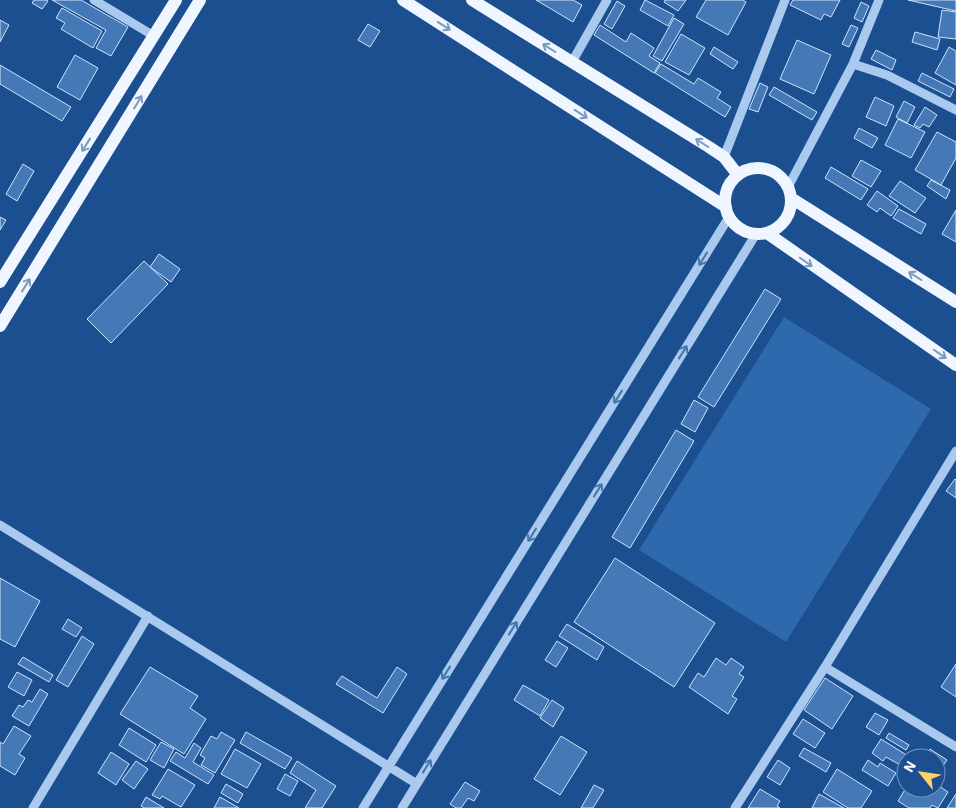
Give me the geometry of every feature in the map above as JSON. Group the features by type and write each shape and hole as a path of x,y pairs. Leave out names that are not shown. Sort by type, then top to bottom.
{"main road":[{"path":"0,282 176,0"},
{"path":"0,326 200,0"},
{"path":"403,0 727,212 736,226 745,232 761,233 777,228 785,220 790,210 789,193 783,179 775,172 766,169 746,170 738,175 730,184 725,195 727,212"},
{"path":"472,0 724,157 738,175"},
{"path":"102,120 120,131"},
{"path":"789,193 956,302"},
{"path":"761,233 956,365"}],"street":[{"path":"94,0 154,36"},
{"path":"572,62 607,0"},
{"path":"724,157 785,0"},
{"path":"789,193 853,64 879,0"},
{"path":"853,64 887,75 956,110"},
{"path":"363,808 727,212"},
{"path":"402,808 761,233"},
{"path":"735,808 825,667 956,451"},
{"path":"0,525 417,784"},
{"path":"33,808 148,616"},
{"path":"825,667 956,747"}],"shaded area":[{"path":"784,317 931,409 786,642 639,550"}],"building":[{"path":"34,0 48,1 42,9 32,3"},
{"path":"52,0 81,0 128,27 111,56 96,48 106,30"},
{"path":"536,0 573,0 582,5 573,22"},
{"path":"645,0 674,15 668,26 640,10"},
{"path":"665,0 686,0 678,11 664,2"},
{"path":"706,0 743,0 746,2 728,35 696,17"},
{"path":"793,0 840,0 831,17 824,14 821,20 790,5"},
{"path":"908,0 956,0 956,11"},
{"path":"617,1 625,6 612,29 604,24"},
{"path":"861,2 869,6 862,22 854,18"},
{"path":"62,8 102,31 93,48 61,29 65,23 56,18"},
{"path":"942,10 956,12 956,39 938,37"},
{"path":"674,18 684,24 662,61 653,56"},
{"path":"0,20 9,25 0,42"},
{"path":"368,24 380,31 370,47 358,40"},
{"path":"600,25 626,42 631,33 654,48 649,56 660,63 654,73 594,35"},
{"path":"851,25 858,28 849,47 842,44"},
{"path":"915,32 940,39 937,50 912,42"},
{"path":"681,34 705,48 689,75 665,62"},
{"path":"797,40 831,55 814,94 780,79"},
{"path":"714,47 738,62 733,69 710,54"},
{"path":"949,47 956,51 956,85 935,73"},
{"path":"876,50 896,60 892,70 871,59"},
{"path":"75,55 98,68 80,100 57,87"},
{"path":"661,64 694,84 698,78 721,92 717,98 731,107 725,117 655,73"},
{"path":"0,65 71,107 62,121 0,84"},
{"path":"922,73 954,89 950,97 918,81"},
{"path":"760,83 768,87 758,112 749,109"},
{"path":"774,87 817,112 812,120 769,95"},
{"path":"875,97 894,106 886,126 866,117"},
{"path":"904,101 915,107 907,123 896,117"},
{"path":"925,107 937,115 929,127 923,124 920,128 914,125"},
{"path":"898,119 925,132 911,158 885,145"},
{"path":"859,128 878,138 872,148 854,138"},
{"path":"937,132 956,142 956,158 941,185 915,170"},
{"path":"861,160 881,171 871,187 852,176"},
{"path":"23,164 34,171 17,201 6,194"},
{"path":"831,167 868,189 861,200 825,178"},
{"path":"931,180 950,190 946,199 927,186"},
{"path":"900,181 926,198 915,213 889,196"},
{"path":"877,191 898,206 891,216 880,208 877,212 867,205"},
{"path":"899,209 926,224 921,234 893,218"},
{"path":"956,210 956,242 942,234"},
{"path":"0,217 6,220 0,230"},
{"path":"159,254 180,269 171,282 150,267"},
{"path":"144,261 168,284 111,343 87,319"},
{"path":"765,289 781,299 714,407 698,397"},
{"path":"694,400 708,408 695,432 681,424"},
{"path":"676,430 694,441 630,548 612,537"},
{"path":"956,480 956,498 946,491"},
{"path":"615,558 715,623 674,687 574,622"},
{"path":"0,578 40,601 15,647 0,639"},
{"path":"68,619 82,628 76,637 62,629"},
{"path":"567,624 604,647 597,660 559,636"},
{"path":"82,636 94,644 68,687 56,680"},
{"path":"557,641 568,648 556,667 545,660"},
{"path":"23,657 53,675 49,682 18,664"},
{"path":"716,658 726,665 731,658 744,667 739,674 744,677 732,696 737,699 728,714 689,687 698,673 704,677"},
{"path":"956,664 956,697 941,687"},
{"path":"150,667 198,696 190,708 206,719 184,754 120,714"},
{"path":"397,667 407,674 383,713 336,684 342,676 377,698"},
{"path":"17,672 32,680 24,696 8,687"},
{"path":"825,678 853,696 832,729 804,710"},
{"path":"523,685 549,700 540,716 514,700"},
{"path":"40,689 48,694 29,726 12,716 19,705 23,707 28,700 32,702"},
{"path":"552,700 564,708 553,727 540,718"},
{"path":"875,713 888,720 879,735 866,727"},
{"path":"803,719 825,733 815,748 793,734"},
{"path":"14,726 31,736 19,754 25,758 15,775 0,766 0,742 3,744"},
{"path":"129,728 156,745 146,762 119,745"},
{"path":"221,732 235,740 215,773 201,765 205,758 200,755 211,736 217,739"},
{"path":"246,732 292,758 285,769 240,743"},
{"path":"889,733 909,745 907,748 903,748 886,738"},
{"path":"561,736 587,752 560,795 534,779"},
{"path":"881,739 896,748 896,763 886,757 883,761 872,753"},
{"path":"161,742 174,749 164,768 150,760"},
{"path":"194,743 201,748 193,762 214,775 208,784 170,761 176,752 185,758"},
{"path":"804,748 831,763 826,772 799,756"},
{"path":"235,749 261,764 247,788 221,774"},
{"path":"111,752 129,764 116,785 98,773"},
{"path":"778,760 790,768 780,785 767,777"},
{"path":"868,760 878,767 880,763 896,773 888,786 862,770"},
{"path":"136,761 148,769 134,789 122,780"},
{"path":"297,761 336,786 322,808 305,808 316,790 290,773"},
{"path":"168,769 195,785 181,807 162,796 160,799 152,795"},
{"path":"837,769 872,791 861,808 848,808 823,792"},
{"path":"285,774 298,781 290,796 277,789"},
{"path":"465,782 480,791 474,801 468,798 461,808 456,808 450,804"},
{"path":"226,784 243,794 238,803 221,793"},
{"path":"594,785 604,790 593,808 581,808"},
{"path":"760,789 780,801 777,806 780,808 748,808"},
{"path":"819,794 844,808 812,808"},
{"path":"956,794 956,808 947,808"},
{"path":"146,797 164,808 144,808 141,806"},
{"path":"220,797 239,808 214,808"},
{"path":"900,798 944,798 938,808 932,805 930,808 909,808 898,801"}]}
